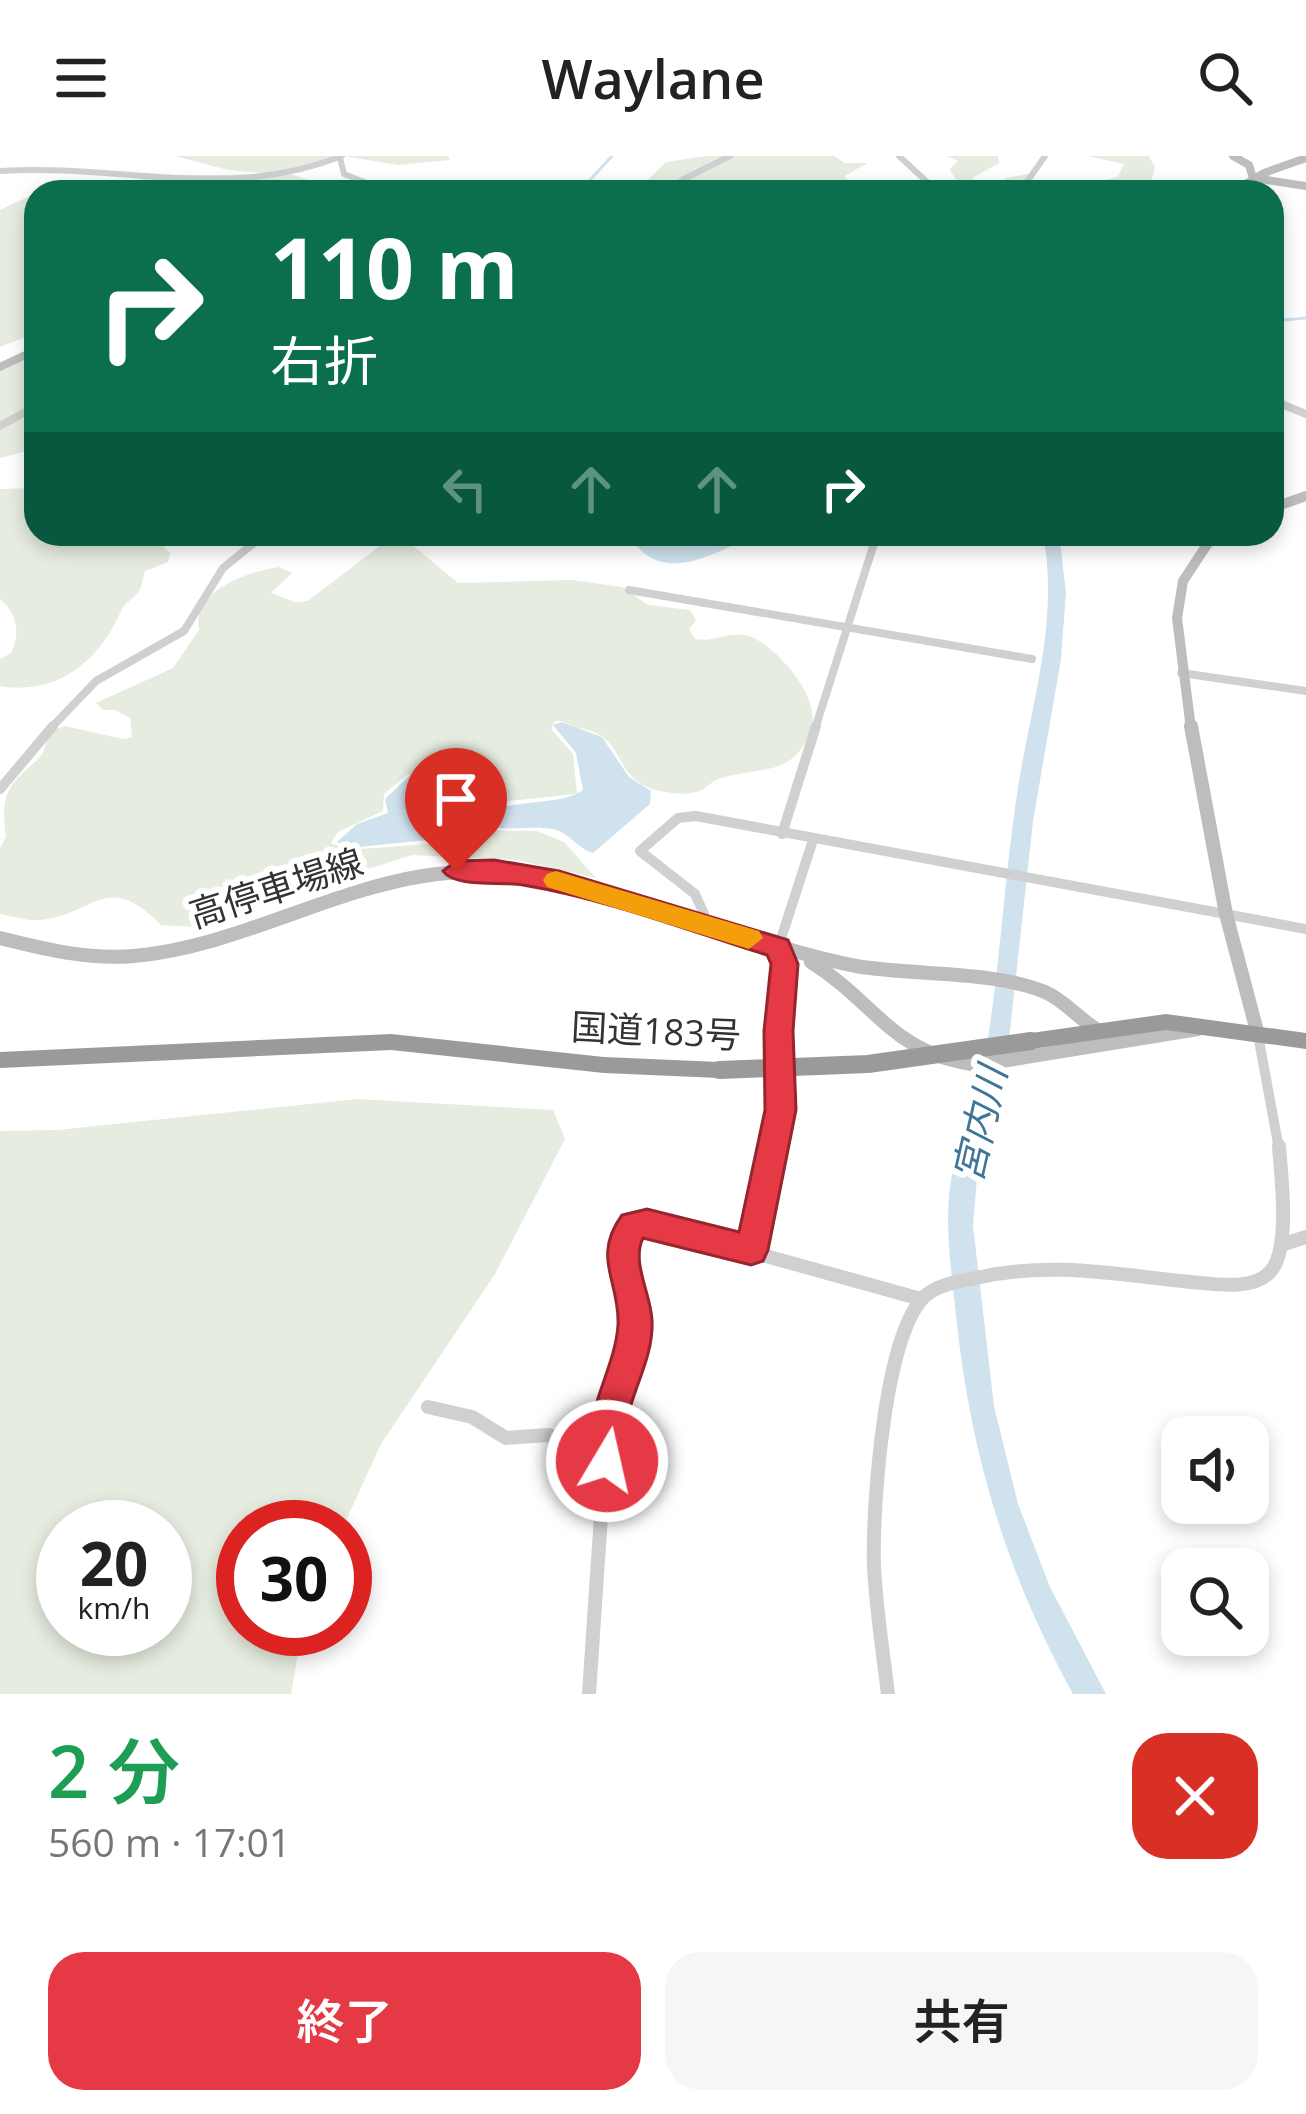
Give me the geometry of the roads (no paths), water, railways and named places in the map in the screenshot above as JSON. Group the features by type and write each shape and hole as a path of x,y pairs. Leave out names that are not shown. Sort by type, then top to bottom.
{"highway":[{"name":"国道183号","path":"0,1060 392,1042 604,1065 719,1070 868,1064 1166,1022 1306,1041"}],"main road":[{"path":"1233,156 1249,165 1253,178"},
{"path":"1250,180 1306,158"},
{"path":"1253,178 1266,180"},
{"path":"1206,546 1183,581 1177,618 1181,673 1226,914 1258,1034"},
{"name":"高停車場線","path":"0,938 67,955 153,955 250,933 377,886 475,870 559,881 836,962 1051,993 1076,1019 1096,1029"},
{"name":"高停車場線","path":"778,948 840,980 911,1050 949,1064 978,1065 1207,1028"}],"street":[{"path":"682,180 730,156"},
{"path":"899,156 925,180"},
{"path":"0,171 45,160 240,176 291,173 341,157 344,174 363,180"},
{"path":"0,789 25,755 96,681 184,631 214,579 251,546"},
{"path":"782,834 873,546"},
{"path":"628,590 1032,658"},
{"path":"1181,673 1306,691"},
{"path":"699,923 704,914 695,894 642,857 644,844 678,818 696,816 1306,929"},
{"path":"751,1250 781,1110 778,1031 784,964 778,948 813,840"},
{"path":"889,1694 876,1600 874,1522 892,1377 906,1326 921,1299 949,1284 1032,1267 1077,1267 1230,1284 1268,1275 1281,1244 1281,1143 1258,1034"},
{"path":"589,1694 607,1427 630,1359 635,1320 621,1249 633,1225 647,1223 921,1299"},
{"path":"1281,1244 1306,1238"},
{"path":"428,1406 472,1417 506,1438 548,1435 607,1461"}],"water":[{"path":"638,546 730,546 690,562 658,561"},
{"path":"562,722 602,737 629,777 651,791 650,804 593,853 552,829 484,824 482,814 495,809 583,790 576,753 553,725"},
{"path":"409,776 429,793 465,805 465,836 350,848 337,842 357,824 388,813 385,799"}],"waterway":[{"name":"宮内川","path":"590,180 612,156"},
{"name":"宮内川","path":"1284,320 1306,318"},
{"name":"宮内川","path":"1054,546 1058,592 1052,659 1023,821 996,1058 966,1165 961,1226 981,1406 1004,1504 1040,1598 1090,1694"}]}
